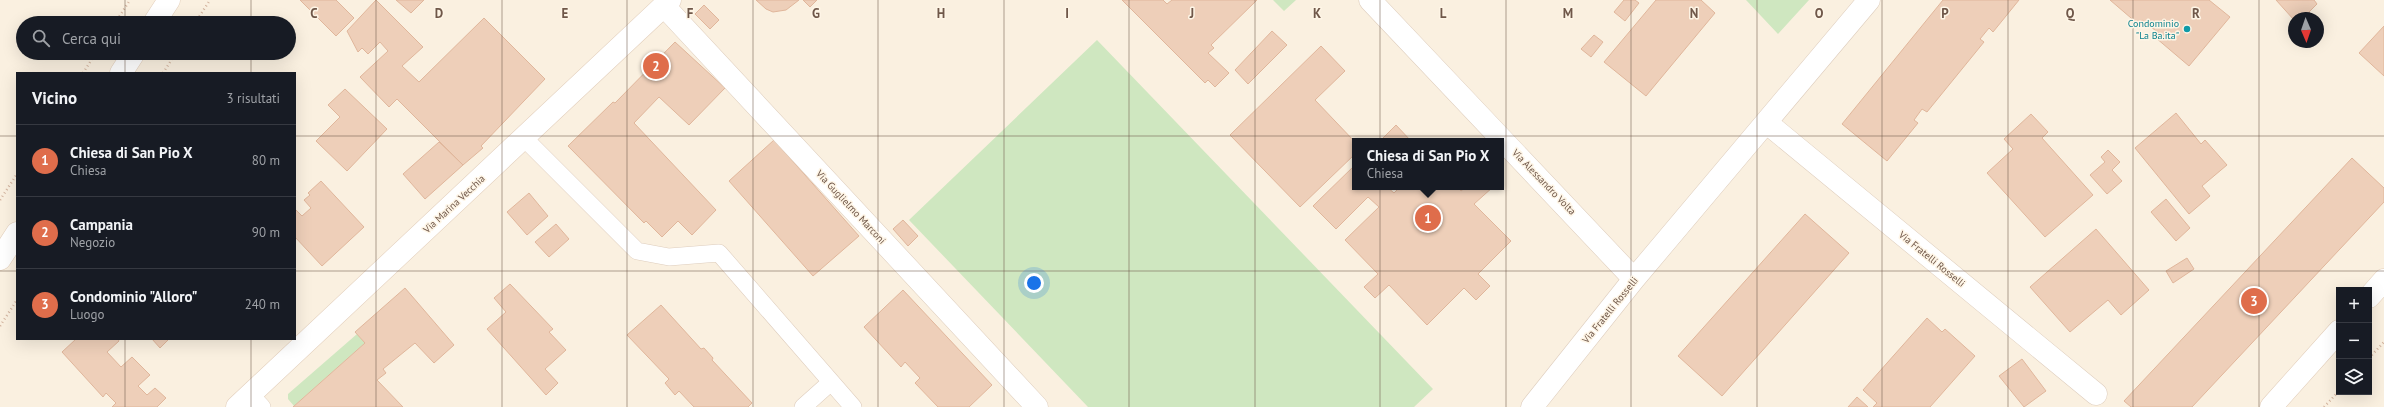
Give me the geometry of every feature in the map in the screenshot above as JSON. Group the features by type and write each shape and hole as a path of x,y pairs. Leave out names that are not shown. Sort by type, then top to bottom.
{"street":[{"path":"159,16 169,0"},
{"name":"Via Alessandro Volta","path":"1370,0 1501,138"},
{"name":"Via Fratelli Rosselli","path":"1532,407 1634,279 1767,123 1869,0"},
{"name":"Via Marina Vecchia","path":"250,403 524,138 667,3"},
{"name":"Via Guglielmo Marconi","path":"667,3 1037,407"},
{"path":"122,72 129,60"},
{"name":"Via Fratelli Rosselli","path":"1767,123 2096,394"},
{"name":"Via Alessandro Volta","path":"1504,142 1634,279"},
{"path":"0,259 16,235"},
{"path":"2372,294 2384,280"},
{"path":"2271,407 2336,334"}],"lane":[{"path":"524,138 637,251 669,257 719,253 853,407"},
{"path":"803,407 831,382"}],"path":[{"path":"120,16 130,0"},
{"path":"200,16 210,0"},
{"path":"84,72 91,60"},
{"path":"164,72 171,60"},
{"path":"0,200 16,176"},
{"path":"0,326 16,302"},
{"path":"2372,355 2384,342"},
{"path":"2324,407 2336,394"}],"green space":[{"path":"1273,0 1296,0 1284,11"},
{"path":"1746,0 1809,0 1778,34"},
{"path":"1097,40 1433,389 1414,407 1088,407 909,220"},
{"path":"357,334 365,343 294,406 288,399 288,394"}],"building":[{"path":"300,0 336,0 354,18 336,36"},
{"path":"376,0 423,47 402,66 419,82 484,18 545,79 481,146 483,148 463,165 397,99 389,107 360,77 388,51 380,42 368,54 362,48 358,52 347,31"},
{"path":"396,0 424,0 411,13"},
{"path":"756,0 799,0 786,10 773,12 766,9"},
{"path":"803,0 817,0 810,7"},
{"path":"1122,0 1163,0 1167,4 1172,0 1257,0 1211,45 1214,48 1208,53 1229,73 1215,87 1208,80 1205,83"},
{"path":"1624,0 1635,0 1639,3 1625,21 1614,12"},
{"path":"1656,0 1701,0 1715,13 1646,96 1604,62"},
{"path":"1943,0 2019,0 1993,32 1989,28 1980,39 1984,42 1927,112 1922,109 1914,120 1918,123 1887,161 1842,124"},
{"name":"Condominio \"La Ba.ita\"","path":"2110,0 2209,0 2230,17 2189,66 2156,38 2160,34 2142,20 2138,24"},
{"path":"2276,0 2314,0 2317,4 2309,12 2288,12 2288,13"},
{"path":"704,5 719,20 710,29 695,14"},
{"path":"2384,26 2384,76 2359,53"},
{"path":"1272,31 1287,45 1248,84 1235,70"},
{"path":"1594,35 1603,42 1591,57 1581,49"},
{"path":"675,42 725,88 689,125 659,97 634,123 716,210 692,235 678,221 662,237 646,221 644,223 568,146 613,102 615,103"},
{"path":"1321,46 1345,71 1315,100 1352,139 1352,157 1300,207 1230,135"},
{"path":"345,89 387,129 347,171 316,141 340,117 328,105"},
{"path":"2176,113 2201,144 2205,140 2227,165 2202,186 2210,196 2189,214 2135,148"},
{"path":"2031,114 2048,132 2042,138 2093,195 2045,237 1987,173 2013,149 2004,139"},
{"path":"1396,125 1408,138 1383,138"},
{"path":"774,140 859,236 813,276 729,181"},
{"path":"439,142 463,165 425,199 403,174"},
{"path":"2108,150 2120,162 2112,170 2122,181 2107,194 2090,175 2105,162 2101,157"},
{"path":"2352,158 2384,188 2384,202 2192,407 2131,407 2124,401"},
{"path":"1352,168 1352,190 1390,190 1394,193 1397,190 1490,190 1474,204 1511,241 1478,274 1490,286 1476,300 1464,288 1427,325 1389,285 1375,298 1364,287 1378,274 1345,240 1379,207 1368,197 1336,229 1313,206"},
{"path":"321,181 364,227 322,266 296,238 296,210 302,216 311,208 304,200 310,195 308,193"},
{"path":"529,193 548,216 527,235 507,212"},
{"path":"2166,199 2190,228 2176,241 2151,212"},
{"path":"1805,214 1849,253 1722,396 1678,356"},
{"path":"903,220 918,236 908,246 893,229"},
{"path":"556,224 569,239 549,257 535,242"},
{"path":"2096,229 2149,290 2121,315 2108,300 2070,332 2030,287"},
{"path":"2187,258 2194,269 2173,283 2166,271"},
{"path":"510,284 553,329 549,332 566,350 545,369 558,383 546,395 487,329 506,312 494,298"},
{"path":"405,288 454,345 434,363 415,343 383,369 386,373 377,380 403,407 293,407 365,343 355,332"},
{"path":"903,290 992,385 969,407 938,407 915,383 920,378 905,362 901,367 864,327"},
{"path":"661,305 701,349 704,348 713,358 712,360 752,403 748,407 694,407 679,391 675,395 665,383 669,379 627,335"},
{"path":"1927,318 1942,332 1945,329 1975,356 1930,407 1873,407 1877,403 1863,390"},
{"path":"75,340 118,340 107,352 121,367 132,357 150,375 138,386 147,395 155,388 166,398 157,407 112,407 116,403 106,393 103,397 62,352"},
{"path":"153,340 168,340 160,348"},
{"path":"2022,359 2046,391 2024,407 1999,376"},
{"path":"1857,397 1868,407 1848,407"}],"place":[{"name":"Condominio \"La Ba.ita\"","path":"2187,29"},
{"name":"Campania","path":"656,66"},
{"name":"Chiesa di San Pio X","path":"1428,218"},
{"name":"Condominio \"Alloro\"","path":"2254,301"}]}
